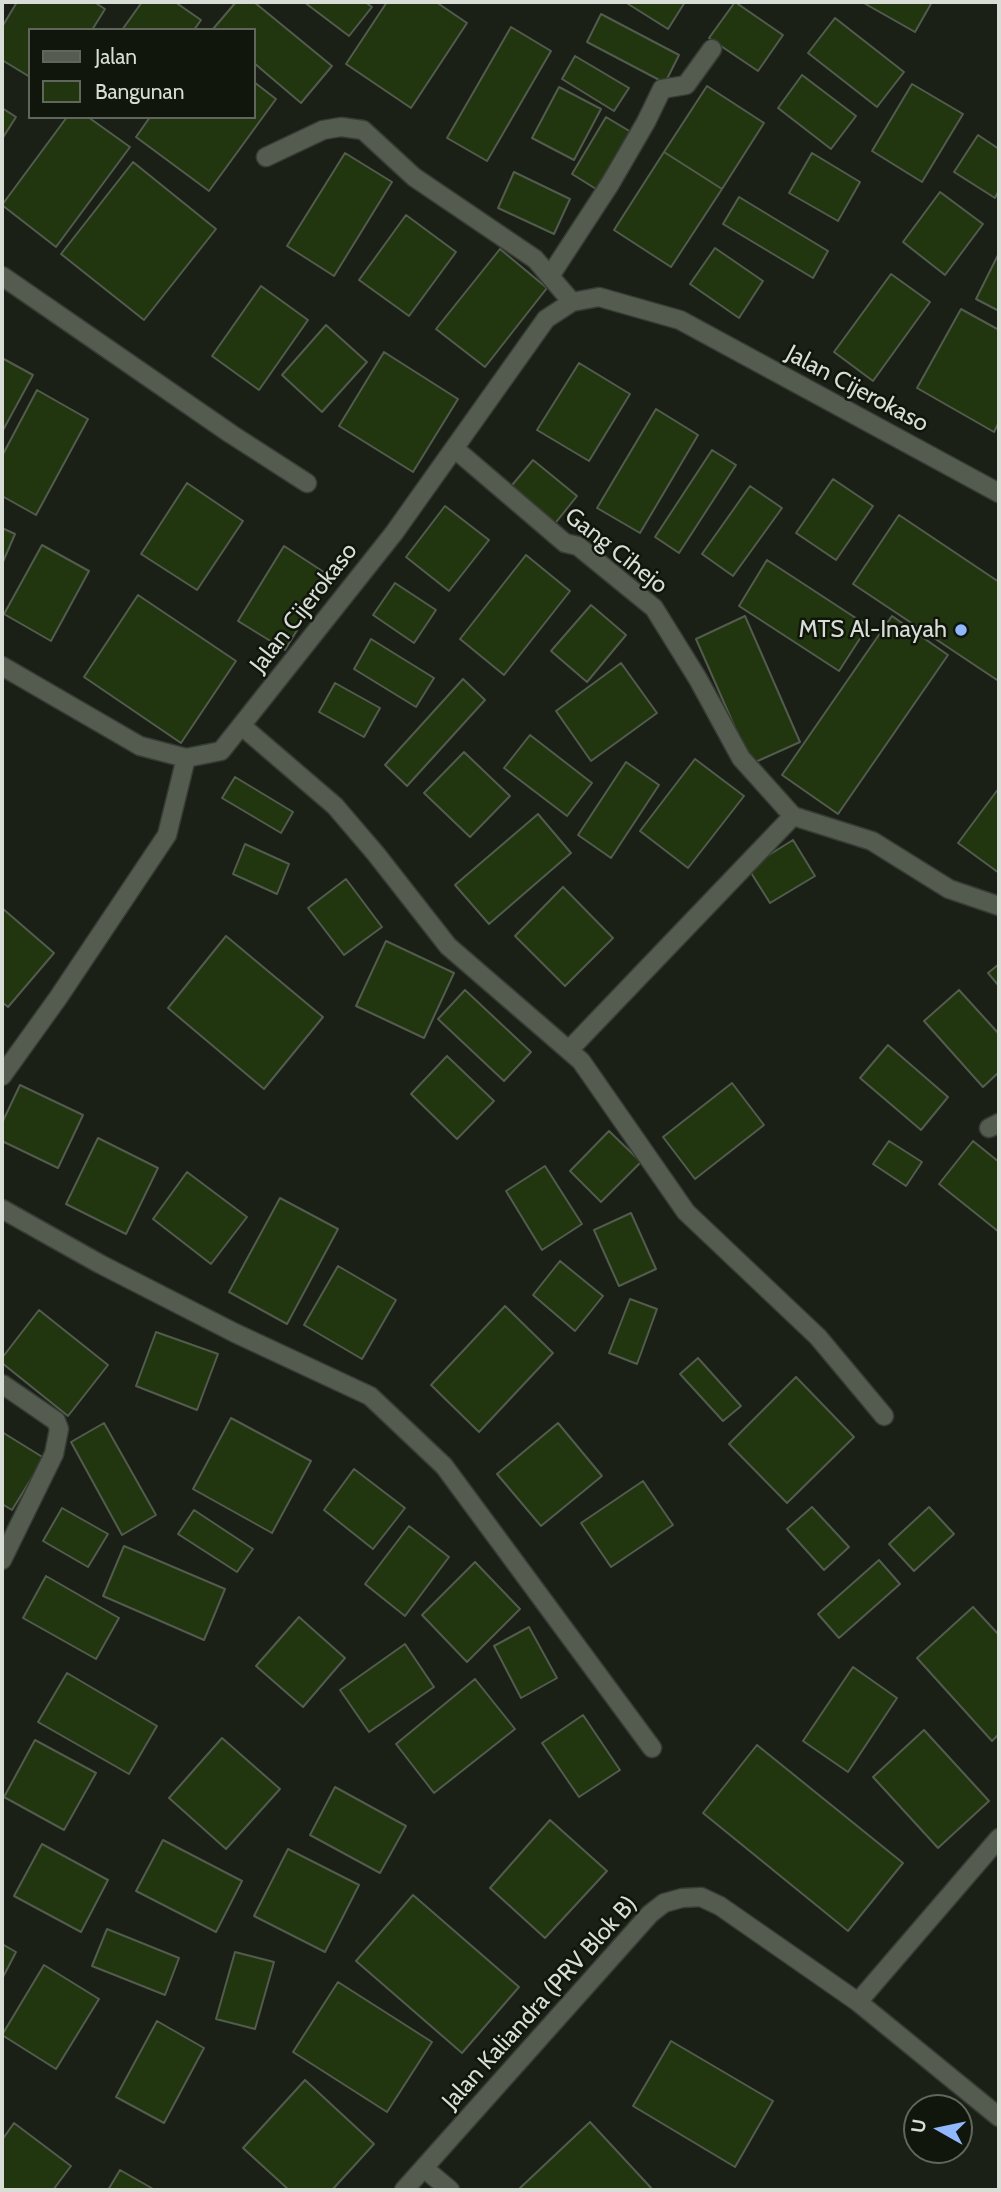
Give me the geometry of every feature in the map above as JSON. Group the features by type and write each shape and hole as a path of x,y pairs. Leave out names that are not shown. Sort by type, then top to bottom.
{"street":[{"path":"550,276 610,184 662,89 686,85 712,50"},
{"path":"266,157 323,130 341,127 363,130 414,177 535,259 572,302"},
{"path":"2,275 231,434 307,483"},
{"name":"Jalan Cijerokaso","path":"2,666 140,746 186,758 222,751 394,533 546,319 572,302 599,298 680,320 999,493"},
{"name":"Gang Cihejo","path":"455,449 565,543 578,546 654,608 698,679 741,758 793,816"},
{"path":"243,727 335,806 448,946 581,1061 686,1212 818,1337 884,1416"},
{"path":"2,1076 58,998 167,835 186,758"},
{"path":"569,1050 793,816 872,841 949,889 999,905"},
{"path":"2,1209 210,1321 370,1396 444,1466 652,1748"},
{"path":"2,1384 56,1421 59,1429 54,1454 2,1560"},
{"path":"858,2002 999,1838"},
{"name":"Jalan Kaliandra (PRV Blok B)","path":"404,2190 650,1914 664,1903 682,1898 701,1897 720,1906 858,2002 999,2117"},
{"path":"425,2169 450,2190"}],"building":[{"path":"17,2 94,2 105,9 93,28 28,28 28,76 2,60 2,27"},
{"path":"142,2 175,2 201,20 195,28 123,28"},
{"path":"236,2 254,2 332,66 301,103 256,65 256,28 214,28"},
{"path":"304,2 365,2 372,7 349,36"},
{"path":"387,2 436,2 467,23 411,108 346,64"},
{"path":"625,2 685,2 668,29"},
{"path":"735,2 783,35 758,71 709,38"},
{"path":"862,2 932,2 915,32"},
{"path":"601,14 679,55 665,83 587,42"},
{"path":"835,18 904,72 877,107 808,53"},
{"path":"511,27 551,51 487,161 447,138"},
{"path":"575,56 629,88 614,111 562,79"},
{"path":"802,75 856,116 831,149 778,108"},
{"path":"256,84 276,99 209,191 136,137 149,119 256,119"},
{"path":"912,84 963,114 922,182 872,151"},
{"path":"707,86 764,123 722,189 664,152"},
{"path":"559,87 601,109 574,160 532,138"},
{"path":"2,108 16,117 2,139"},
{"path":"606,117 631,132 596,189 572,174"},
{"path":"66,119 91,119 130,147 56,247 2,205"},
{"path":"978,135 999,149 999,190 995,198 954,172"},
{"path":"664,152 722,189 671,267 614,230"},
{"path":"345,153 392,182 334,276 287,246"},
{"path":"812,153 860,182 838,221 789,193"},
{"path":"133,162 216,229 144,320 61,254"},
{"path":"514,172 570,199 554,234 498,208"},
{"path":"940,192 983,224 945,275 903,242"},
{"path":"739,197 828,251 813,278 723,224"},
{"path":"406,215 456,252 409,316 359,280"},
{"path":"715,248 763,281 739,318 690,284"},
{"path":"500,249 547,288 485,367 436,329"},
{"path":"999,253 999,311 976,299"},
{"path":"891,274 930,302 873,381 834,352"},
{"path":"261,286 308,320 259,390 212,356"},
{"path":"961,309 999,330 999,422 994,432 917,388"},
{"path":"326,325 367,362 322,412 282,375"},
{"path":"384,352 458,399 413,472 339,426"},
{"path":"2,358 33,375 2,432"},
{"path":"579,363 630,394 589,461 537,430"},
{"path":"37,390 88,419 36,515 2,496 2,456"},
{"path":"656,409 698,435 640,533 597,508"},
{"path":"712,450 736,465 679,553 655,537"},
{"path":"533,460 577,496 553,526 508,490"},
{"path":"833,479 873,506 836,560 796,533"},
{"path":"187,483 243,521 197,590 141,554"},
{"path":"750,486 782,508 733,576 702,554"},
{"path":"445,506 489,540 449,591 406,557"},
{"name":"MTS Al-Inayah","path":"899,515 999,582 997,680 853,584"},
{"path":"2,528 15,534 2,564"},
{"path":"42,545 89,571 51,641 4,614"},
{"path":"284,546 330,576 285,650 238,621"},
{"path":"526,555 570,591 504,675 460,639"},
{"path":"767,560 868,626 839,671 739,606"},
{"path":"395,583 436,610 414,643 373,615"},
{"path":"138,595 236,661 181,743 84,677"},
{"path":"591,605 626,635 587,682 551,651"},
{"path":"745,616 800,742 751,764 696,639"},
{"path":"892,616 948,655 838,814 782,775"},
{"path":"371,639 434,678 416,707 354,669"},
{"path":"621,663 657,713 591,761 556,711"},
{"path":"463,679 485,700 407,786 385,765"},
{"path":"335,683 380,708 364,737 319,712"},
{"path":"530,735 592,783 567,816 504,768"},
{"path":"464,752 510,796 470,837 424,793"},
{"path":"695,759 744,796 688,868 640,831"},
{"path":"626,762 659,785 611,858 578,835"},
{"path":"235,777 293,812 281,833 222,798"},
{"path":"999,788 999,873 958,843"},
{"path":"538,814 571,853 489,924 455,885"},
{"path":"793,840 815,876 770,903 748,868"},
{"path":"245,844 289,864 277,894 233,874"},
{"path":"346,879 382,927 344,955 308,908"},
{"path":"563,887 613,938 565,986 515,936"},
{"path":"2,908 54,953 8,1007 2,1002"},
{"path":"226,936 323,1017 264,1089 168,1008"},
{"path":"386,941 454,973 424,1038 356,1006"},
{"path":"999,964 999,986 988,973"},
{"path":"465,990 531,1052 504,1081 438,1019"},
{"path":"959,990 999,1034 999,1072 983,1087 924,1021"},
{"path":"888,1045 948,1097 921,1130 860,1078"},
{"path":"447,1056 494,1101 457,1139 411,1094"},
{"path":"732,1083 764,1125 695,1179 663,1137"},
{"path":"20,1085 83,1115 58,1168 2,1141 2,1123"},
{"path":"609,1131 641,1162 601,1202 570,1171"},
{"path":"98,1138 158,1168 126,1234 66,1204"},
{"path":"889,1141 922,1162 906,1186 873,1164"},
{"path":"973,1141 999,1162 999,1232 939,1184"},
{"path":"545,1166 582,1224 542,1250 506,1191"},
{"path":"187,1172 247,1217 211,1264 153,1219"},
{"path":"280,1198 338,1229 287,1324 229,1292"},
{"path":"631,1213 656,1269 619,1286 594,1230"},
{"path":"560,1261 603,1296 575,1331 533,1295"},
{"path":"338,1266 396,1300 362,1359 304,1325"},
{"path":"630,1299 657,1309 637,1364 609,1353"},
{"path":"505,1306 553,1353 479,1432 431,1385"},
{"path":"39,1310 108,1365 68,1416 2,1363 2,1358"},
{"path":"156,1332 218,1354 197,1410 136,1386"},
{"path":"698,1358 741,1406 723,1421 680,1374"},
{"path":"796,1377 854,1437 787,1503 729,1444"},
{"path":"231,1418 311,1461 272,1533 193,1489"},
{"path":"104,1423 156,1515 122,1535 71,1442"},
{"path":"558,1423 602,1476 541,1526 497,1474"},
{"path":"2,1432 44,1458 12,1510 2,1504"},
{"path":"354,1469 405,1508 373,1549 324,1510"},
{"path":"643,1481 673,1525 611,1567 581,1523"},
{"path":"812,1507 849,1547 824,1570 787,1529"},
{"path":"929,1507 954,1534 914,1571 889,1544"},
{"path":"62,1508 108,1534 88,1567 43,1541"},
{"path":"194,1510 253,1549 237,1572 178,1534"},
{"path":"409,1526 449,1557 405,1616 365,1584"},
{"path":"124,1546 225,1589 204,1640 103,1596"},
{"path":"879,1560 900,1584 839,1638 818,1614"},
{"path":"475,1562 520,1609 467,1662 422,1615"},
{"path":"46,1576 119,1618 96,1659 23,1618"},
{"path":"973,1607 999,1635 999,1734 992,1741 917,1658"},
{"path":"299,1617 345,1658 303,1707 256,1666"},
{"path":"529,1627 557,1678 521,1698 494,1646"},
{"path":"405,1644 434,1687 369,1732 340,1690"},
{"path":"853,1667 897,1698 848,1772 803,1741"},
{"path":"67,1673 157,1726 129,1774 38,1722"},
{"path":"475,1679 515,1729 434,1793 396,1744"},
{"path":"583,1715 620,1770 579,1797 542,1743"},
{"path":"924,1730 989,1801 938,1848 873,1777"},
{"path":"222,1738 280,1789 226,1849 169,1798"},
{"path":"35,1740 96,1773 64,1830 4,1797"},
{"path":"757,1745 903,1863 848,1931 703,1813"},
{"path":"335,1787 406,1826 380,1873 310,1835"},
{"path":"550,1820 607,1871 545,1938 490,1888"},
{"path":"163,1840 242,1881 216,1932 136,1891"},
{"path":"42,1844 108,1880 81,1932 14,1896"},
{"path":"288,1849 359,1885 325,1952 254,1916"},
{"path":"413,1895 519,1987 462,2053 356,1961"},
{"path":"107,1929 179,1958 165,1995 92,1966"},
{"path":"2,1944 16,1952 2,1979"},
{"path":"235,1952 274,1962 255,2029 216,2019"},
{"path":"44,1965 99,1999 56,2069 2,2035"},
{"path":"338,1982 432,2042 387,2112 293,2052"},
{"path":"157,2021 204,2048 164,2123 116,2097"},
{"path":"671,2041 773,2101 735,2167 633,2106"},
{"path":"305,2080 374,2144 332,2190 289,2190 243,2148"},
{"path":"590,2122 653,2190 520,2188"},
{"path":"14,2123 71,2166 53,2190 2,2190 2,2140"},
{"path":"120,2170 155,2190 108,2190"}],"place":[{"name":"MTS Al-Inayah","path":"961,630"}]}
